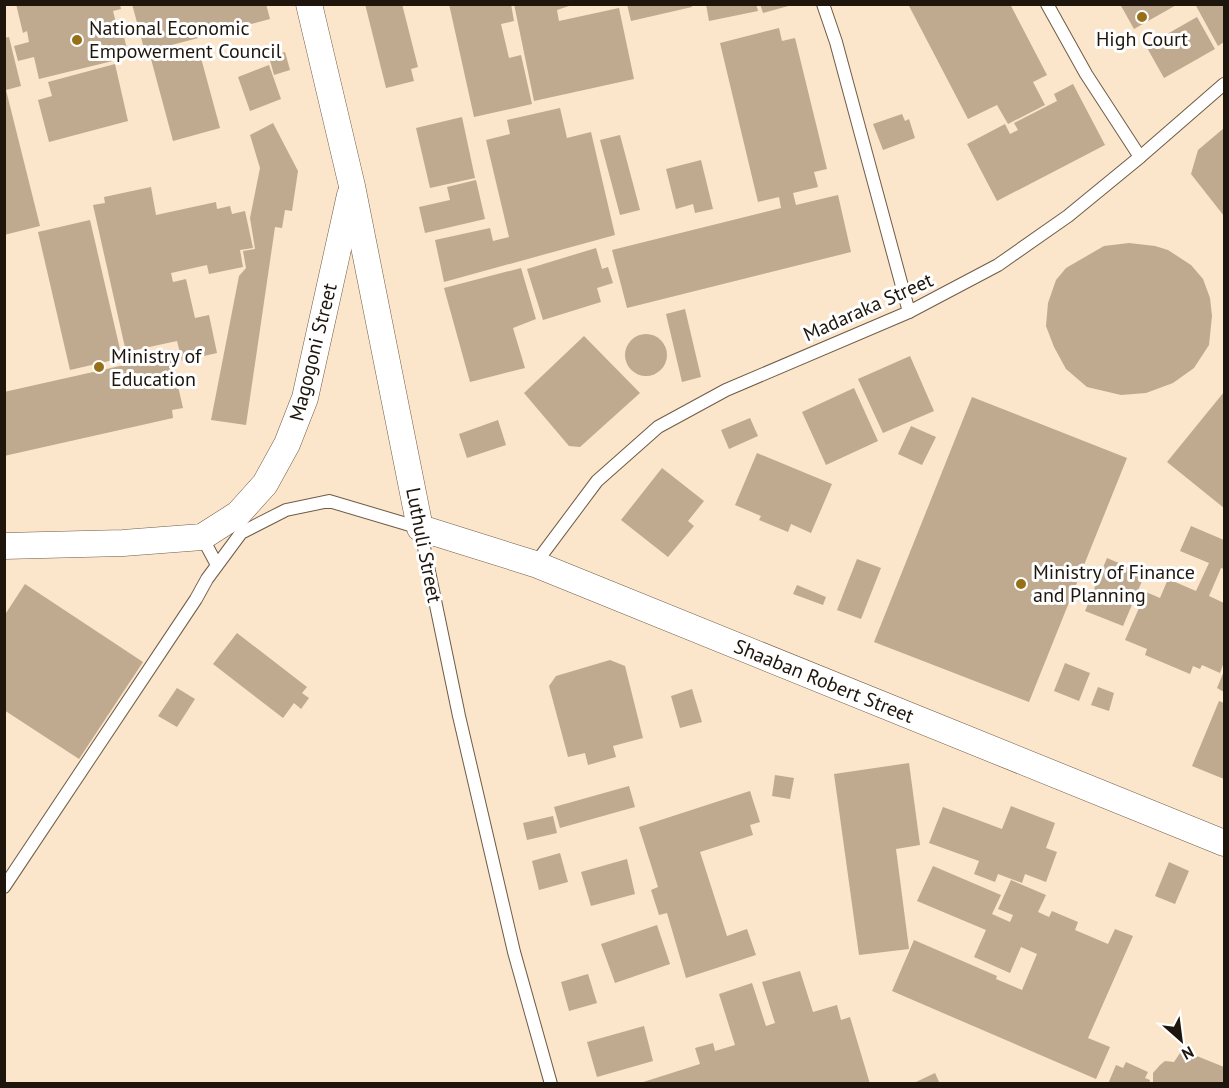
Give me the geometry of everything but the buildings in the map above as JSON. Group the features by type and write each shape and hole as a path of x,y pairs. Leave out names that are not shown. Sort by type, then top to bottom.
{"street":[{"name":"Luthuli Street","path":"309,4 352,186 420,528"},
{"name":"Magogoni Street","path":"4,546 123,543 202,537 240,523 287,444 305,398 352,186"},
{"name":"Shaaban Robert Street","path":"420,528 535,564 1224,843"}],"lane":[{"path":"823,4 836,42 909,312"},
{"path":"1047,4 1086,74 1140,157"},
{"name":"Madaraka Street","path":"535,564 597,481 658,427 726,390 909,312 998,265 1068,216 1224,84"},
{"path":"4,887 218,565 240,523 329,501 420,528"},
{"name":"Luthuli Street","path":"420,528 459,716 514,952 551,1083"},
{"path":"202,537 218,565"}],"place":[{"name":"High Court","path":"1142,17"},
{"name":"National Economic Empowerment Council","path":"77,40"},
{"name":"Ministry of Education","path":"99,367"},
{"name":"Ministry of Finance and Planning","path":"1021,584"}]}
